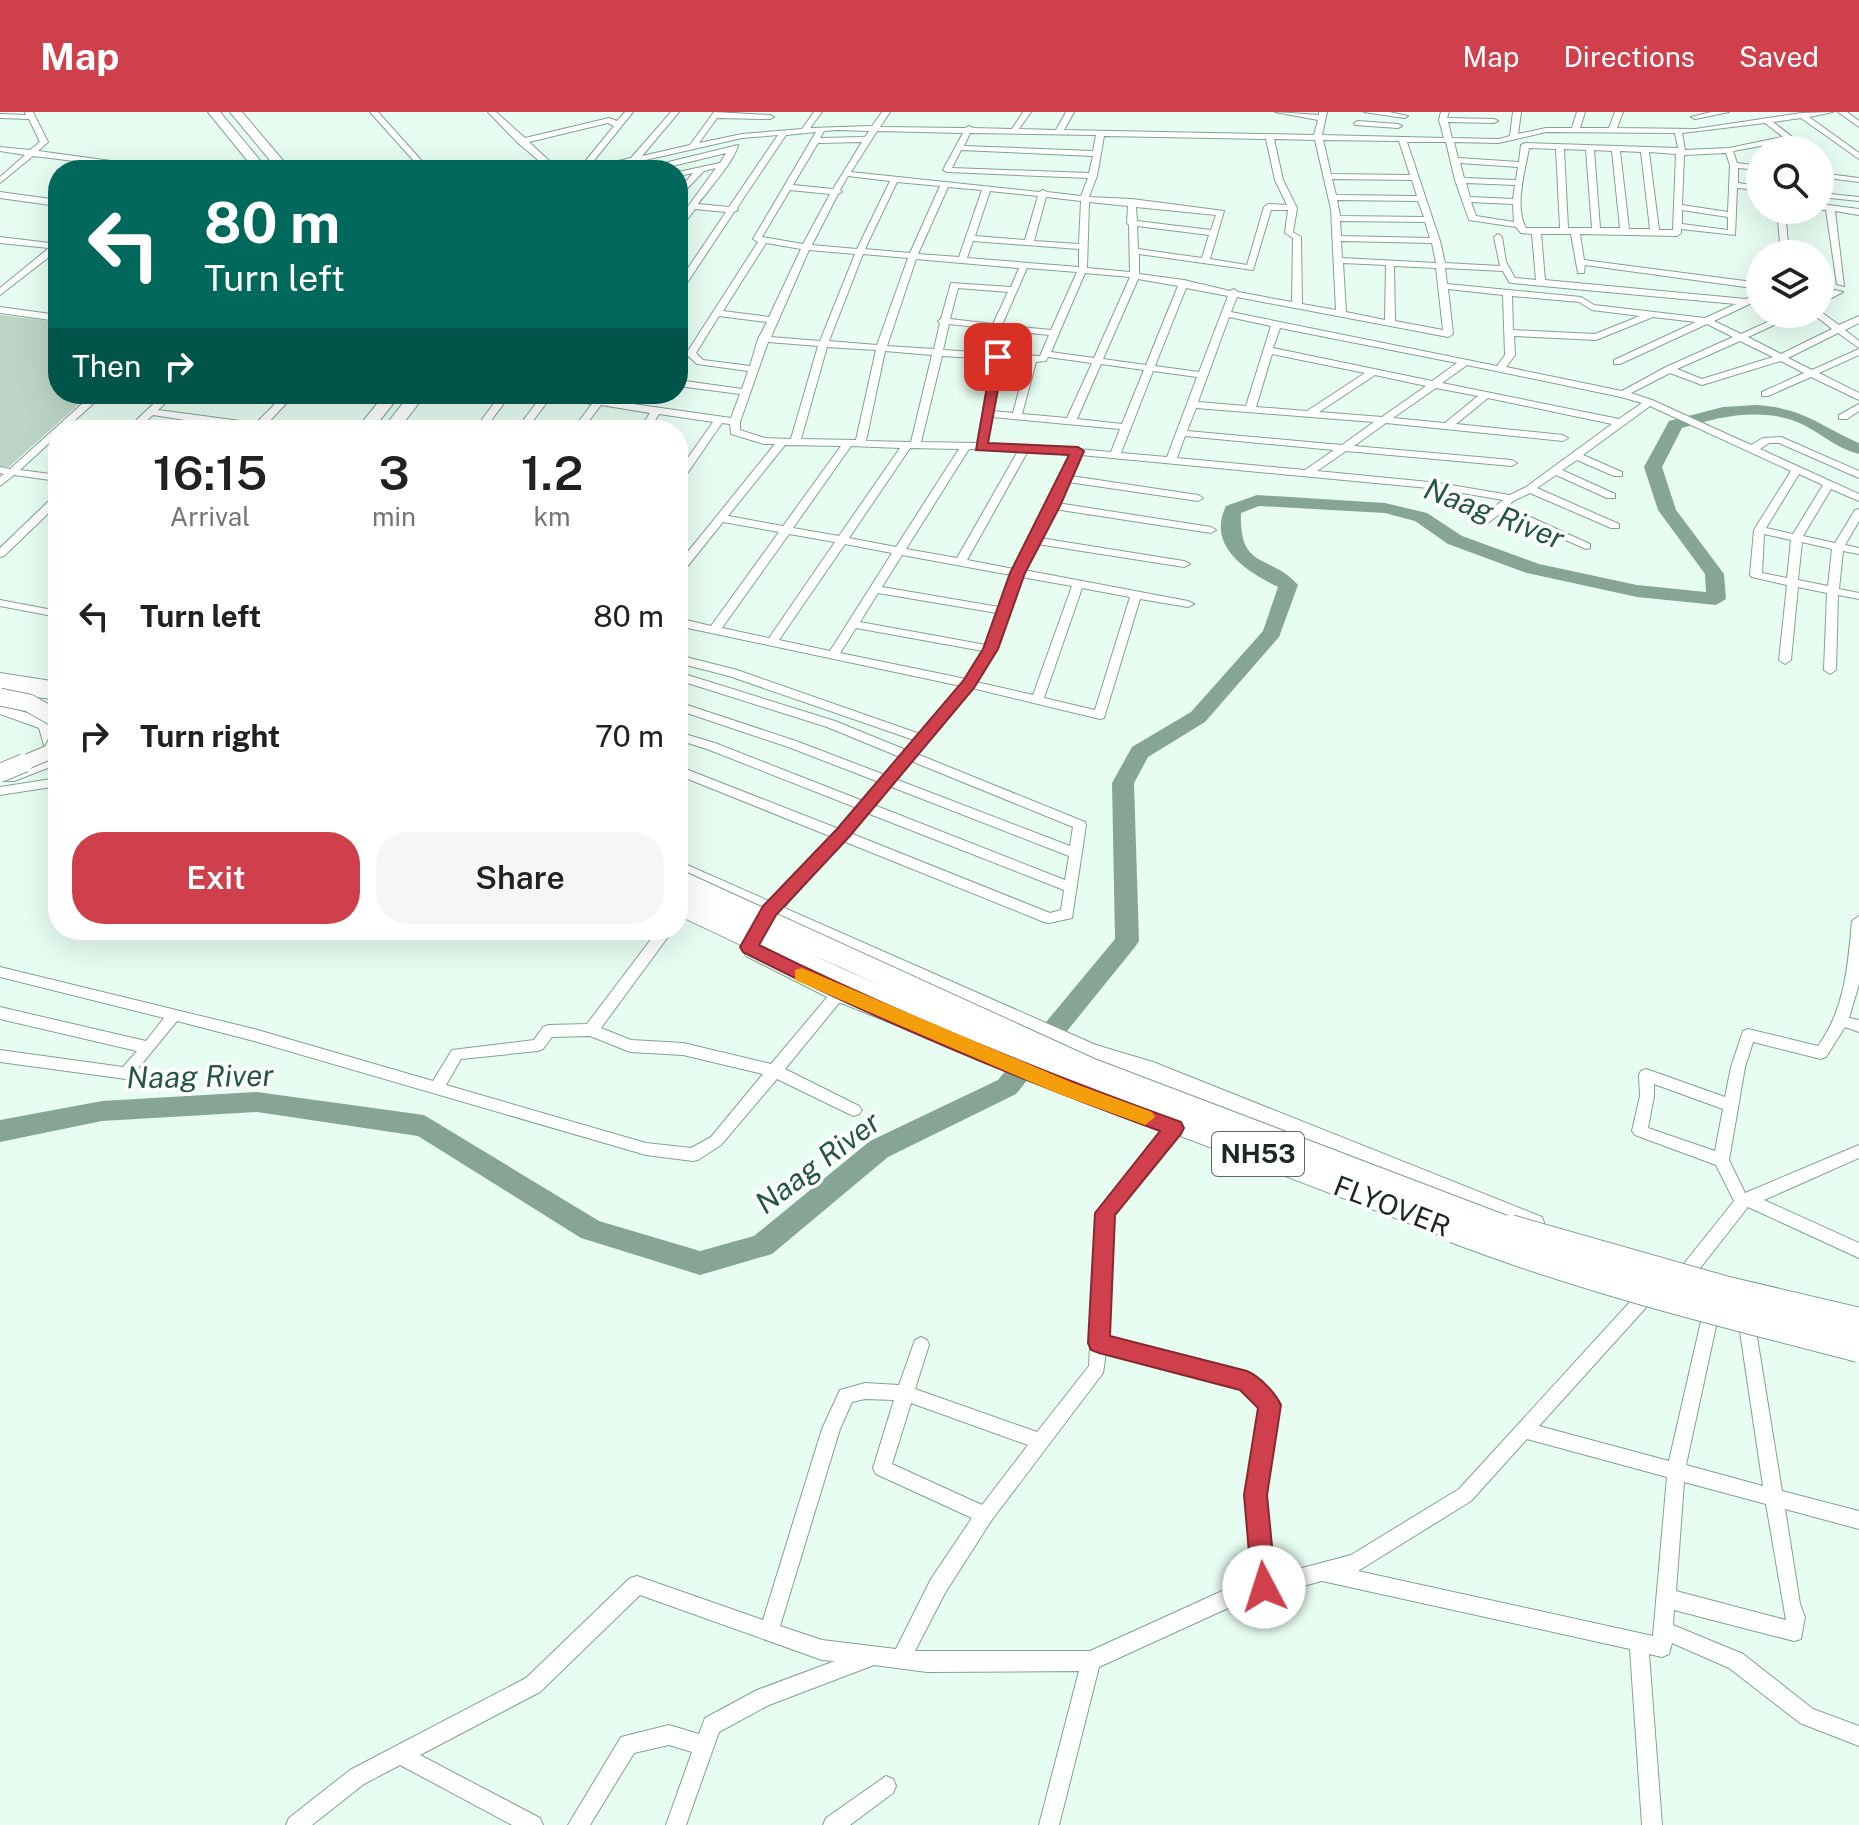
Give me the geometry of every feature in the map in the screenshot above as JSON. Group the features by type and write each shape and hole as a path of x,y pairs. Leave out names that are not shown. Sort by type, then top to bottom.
{"highway":[{"path":"214,112 254,160"},
{"path":"224,112 265,160"},
{"path":"236,112 277,160"},
{"path":"244,112 283,160"},
{"path":"372,420 385,404"},
{"path":"386,420 399,404"},
{"path":"398,420 410,404"},
{"path":"0,686 48,693"},
{"path":"0,697 29,703 48,724"},
{"name":"NH53","path":"688,873 1089,1052 1159,1075 1500,1213 1589,1245 1688,1271 1859,1309"},
{"name":"FLYOVER","path":"688,886 1090,1069 1518,1232 1724,1290 1859,1322"},
{"name":"FLYOVER","path":"688,908 834,977 1083,1087 1517,1253 1721,1313 1859,1348"},
{"name":"NH53","path":"688,919 839,993 1066,1089 1260,1157 1517,1259 1615,1292 1645,1297 1710,1317 1859,1354"},
{"path":"1066,1089 1089,1052"}],"main road":[{"path":"0,197 48,204"},
{"path":"0,678 48,685"},
{"path":"0,709 48,729"},
{"path":"0,771 48,753"},
{"path":"0,780 48,762"},
{"path":"0,790 48,773"}],"street":[{"path":"374,112 417,160"},
{"path":"492,112 543,160"},
{"path":"604,112 617,124"},
{"path":"590,160 629,112"},
{"path":"635,159 675,112"},
{"path":"805,130 818,112"},
{"path":"886,112 848,174 770,320 735,422 735,432 795,443 1078,451 1439,486 1511,498"},
{"path":"1015,130 1027,112"},
{"path":"1060,130 1070,112"},
{"path":"1279,112 1323,115 1318,137 1335,218 1341,313"},
{"path":"1355,138 1360,112"},
{"path":"1368,112 1404,116"},
{"path":"1510,138 1517,112"},
{"path":"1576,129 1581,112"},
{"path":"1612,130 1619,112"},
{"path":"1695,117 1725,112"},
{"path":"1772,112 1782,117"},
{"path":"635,159 742,136 822,129 839,124 1450,140 1510,138 1546,130 1678,131 1829,112"},
{"path":"1842,112 1859,125"},
{"path":"694,145 717,114 772,115"},
{"path":"0,116 30,115 44,142 0,181"},
{"path":"757,135 772,115"},
{"path":"1801,115 1859,157"},
{"path":"1494,121 1444,116 1459,180 1474,220 1519,225"},
{"path":"0,127 13,117"},
{"path":"521,141 609,120 617,124"},
{"path":"1765,120 1786,136"},
{"path":"1358,123 1398,126"},
{"path":"714,630 784,530 854,444 881,348 913,256 947,170 974,126"},
{"path":"822,129 755,237 762,242 1024,266 1083,268 1238,292 1448,334 1436,241 1402,139"},
{"path":"1525,145 1517,202 1521,230 1677,233 1678,131"},
{"path":"688,276 784,132"},
{"path":"763,339 1043,359 1083,268 1085,196 1093,176 1101,132"},
{"path":"688,214 742,136"},
{"path":"1269,136 1279,180 1293,208 1289,233 1297,237 1297,304"},
{"path":"1510,138 1525,145 1616,149 1680,151 1746,147"},
{"path":"815,141 868,139"},
{"path":"1560,146 1564,231"},
{"path":"960,148 1097,154"},
{"path":"1590,148 1596,231"},
{"path":"0,149 87,160"},
{"path":"688,160 734,149"},
{"path":"1616,149 1625,231"},
{"path":"1645,150 1655,232"},
{"path":"1677,226 1732,233 1734,165 1729,150"},
{"path":"1454,160 1522,165"},
{"path":"688,172 724,164"},
{"path":"1734,165 1746,166"},
{"path":"688,184 701,169"},
{"path":"947,170 1093,176"},
{"path":"848,174 1085,196 1221,213 1205,261"},
{"path":"1327,176 1416,178"},
{"path":"1834,177 1859,180"},
{"path":"795,443 823,344 860,251 895,178"},
{"path":"1459,180 1519,183"},
{"path":"1734,185 1746,186"},
{"path":"786,187 838,192"},
{"path":"962,260 987,187"},
{"path":"1029,243 1043,192"},
{"path":"1834,196 1859,199"},
{"path":"1332,197 1422,199"},
{"path":"1465,199 1517,202"},
{"path":"1071,421 1135,275 1132,202"},
{"path":"694,206 734,210"},
{"path":"1171,461 1226,314 1250,268 1268,207 1293,208"},
{"path":"1677,207 1733,215"},
{"path":"1834,209 1859,212"},
{"path":"1335,218 1429,220"},
{"path":"1131,223 1214,233"},
{"path":"1158,254 1167,228"},
{"path":"1536,231 1541,281"},
{"path":"1575,231 1583,284"},
{"path":"1498,237 1512,280 1583,284 1746,302"},
{"path":"970,238 1084,247"},
{"path":"1336,238 1436,241"},
{"path":"752,369 694,360 691,354 762,242"},
{"path":"3,243 48,246"},
{"path":"1134,251 1250,268"},
{"path":"0,292 48,254"},
{"path":"1834,256 1840,288 1834,292"},
{"path":"1338,260 1506,269"},
{"path":"1580,262 1746,284"},
{"path":"1390,263 1390,323"},
{"path":"996,327 1024,266"},
{"path":"1115,455 1184,283"},
{"path":"772,642 841,540 911,446 954,285 1014,290"},
{"path":"1443,286 1581,300 1592,307 1708,321 1859,397"},
{"path":"1499,370 1510,355 1507,292"},
{"path":"1617,362 1746,303"},
{"path":"0,310 48,317"},
{"path":"715,313 770,320"},
{"path":"1226,314 1623,394 1672,410 1859,498"},
{"path":"1508,333 1596,337 1654,314"},
{"path":"1669,369 1702,382 1781,358 1859,319"},
{"path":"943,321 1054,333"},
{"path":"1250,409 1276,324"},
{"path":"1834,326 1859,345"},
{"path":"1623,394 1669,369 1762,328"},
{"path":"1267,350 1622,423"},
{"path":"1765,394 1859,352"},
{"path":"1045,354 1203,375"},
{"path":"981,447 998,357"},
{"path":"1017,416 1032,359"},
{"path":"1307,474 1464,363"},
{"path":"1311,413 1373,372"},
{"path":"688,384 745,392"},
{"path":"1448,426 1487,394"},
{"path":"1480,524 1511,498 1556,471 1649,402"},
{"path":"69,420 88,404"},
{"path":"142,420 159,404"},
{"path":"265,420 280,404"},
{"path":"628,404 735,422"},
{"path":"1192,405 1311,413 1563,438"},
{"path":"1843,417 1859,407"},
{"path":"650,420 657,410"},
{"path":"151,412 204,420"},
{"path":"987,414 1126,427"},
{"path":"688,465 719,420"},
{"path":"1181,433 1512,463"},
{"path":"0,483 6,471 48,438"},
{"path":"1752,449 1767,440 1781,440 1859,475"},
{"path":"688,559 782,442"},
{"path":"833,655 965,447"},
{"path":"960,562 1025,448"},
{"path":"749,947 769,911 866,807 969,684 990,649 1017,573 1054,506 1078,451"},
{"path":"1577,456 1618,474"},
{"path":"1796,470 1759,530 1756,575 1859,596"},
{"path":"6,471 48,477"},
{"path":"1556,471 1611,496"},
{"path":"1065,478 1198,498"},
{"path":"1785,660 1797,537 1828,485"},
{"path":"1530,489 1615,526"},
{"path":"1054,506 1211,530"},
{"path":"1500,507 1586,546"},
{"path":"0,554 48,508"},
{"path":"1830,670 1838,547 1859,512"},
{"path":"721,518 1188,604"},
{"path":"1759,530 1859,551"},
{"path":"1035,540 1184,564"},
{"path":"1037,700 1078,584"},
{"path":"876,589 1004,611"},
{"path":"688,624 1100,715 1136,594"},
{"path":"0,603 48,612"},
{"path":"853,624 990,649"},
{"path":"688,662 733,673 923,739"},
{"path":"688,679 831,724 908,758 1080,825 1067,914 1049,918 843,833 688,774"},
{"path":"688,709 792,744 1074,853"},
{"path":"688,740 1069,887"},
{"path":"0,790 48,783"},
{"path":"1721,1160 1748,1035 1821,1053 1840,1030 1856,993 1859,921"},
{"path":"591,1030 658,940"},
{"path":"0,972 174,1015 437,1087 646,1149 693,1155 716,1141 839,993"},
{"path":"0,1013 149,1048"},
{"path":"0,1056 126,1073 174,1015"},
{"path":"1842,1021 1859,1026"},
{"path":"437,1087 457,1054 538,1045 548,1031 591,1030 630,1046 683,1049 775,1071 854,1110"},
{"path":"1732,1106 1646,1075 1647,1096 1640,1131 1721,1160 1745,1201 1859,1251"},
{"path":"901,1659 938,1586 985,1515 1097,1368 1105,1213 1174,1128"},
{"path":"1322,1572 1662,1647 1676,1471 1710,1317 1688,1271 1745,1201 1859,1151"},
{"path":"296,1825 357,1777 533,1685 637,1585 822,1650 927,1662 1091,1661 1238,1594 1355,1563 1465,1495 1645,1297"},
{"path":"1666,1598 1794,1632 1796,1617 1791,1604 1747,1325"},
{"path":"1099,1343 1247,1382 1269,1405 1256,1495 1264,1587"},
{"path":"921,1345 882,1468 985,1515"},
{"path":"769,1631 831,1429 846,1396 865,1391 905,1393 1039,1441"},
{"path":"1523,1430 1859,1520"},
{"path":"1663,1630 1736,1661 1807,1716 1859,1736"},
{"path":"1639,1642 1652,1825"},
{"path":"676,1825 712,1725 764,1697 875,1656"},
{"path":"1049,1825 1091,1661"},
{"path":"578,1825 628,1744 669,1735 704,1746"},
{"path":"400,1755 533,1825"},
{"path":"833,1825 838,1818 886,1786"}],"green space":[{"path":"0,315 48,321 48,404 79,404 61,420 48,420 48,432 9,467 0,466"}],"waterway":[{"name":"Naag River","path":"0,1131 102,1111 257,1102 424,1126 591,1230 700,1263 762,1246 879,1149 1007,1087 1127,941 1123,783 1140,752 1198,717 1272,633 1288,585 1251,565 1237,551 1231,527 1232,510 1257,500 1385,508 1421,517 1455,540 1534,569 1637,591 1716,599 1714,574 1667,510 1653,467 1675,425 1723,412 1772,411 1804,419 1859,449"}],"slow traffic":[{"path":"802,975 1066,1089 1145,1117"}],"route":[{"path":"998,357 981,447 1078,451 1054,506 1017,573 990,649 969,684 843,833 769,911 749,947 839,993 1066,1089 1174,1128 1105,1213 1099,1343 1247,1382 1269,1405 1256,1495 1264,1587"}]}
